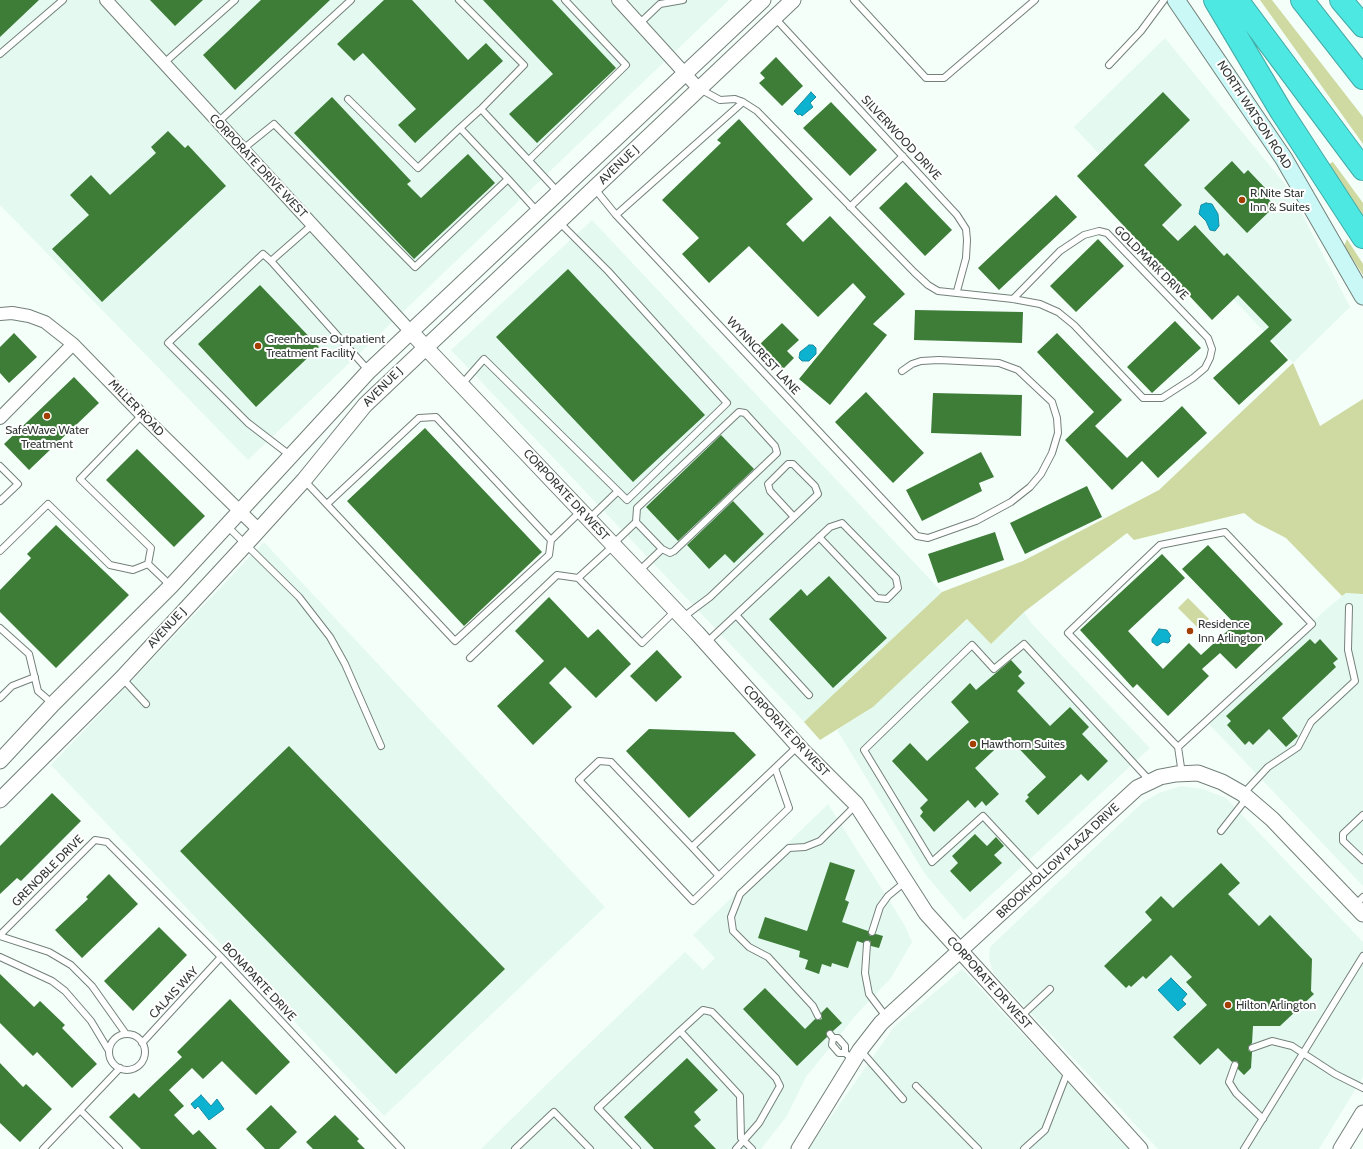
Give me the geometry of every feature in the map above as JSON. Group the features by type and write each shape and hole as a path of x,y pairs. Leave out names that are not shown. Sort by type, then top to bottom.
{"highway":[{"path":"1215,0 1281,111 1363,237"},
{"path":"1237,0 1363,169"},
{"path":"1302,0 1363,78"},
{"path":"1341,0 1363,26"}],"main road":[{"name":"NORTH WATSON ROAD","path":"1176,0 1284,159 1363,296"}],"street":[{"name":"CORPORATE DRIVE WEST","path":"106,0 411,332"},
{"path":"618,0 699,89"},
{"name":"AVENUE J","path":"0,761 53,704 172,586 369,371 763,0"},
{"name":"AVENUE J","path":"0,800 122,678 246,544 304,480 365,405 425,346 595,189 793,0"},
{"name":"MILLER ROAD","path":"0,314 12,313 40,320 73,344 142,415 258,529"},
{"name":"CORPORATE DR WEST","path":"411,332 679,614 798,746 856,804 926,913 959,952 1140,1149"},
{"path":"0,418 73,344"},
{"name":"BROOKHOLLOW PLAZA DRIVE","path":"799,1149 853,1054 887,1018 1137,788 1160,777 1198,773 1222,782 1245,796 1272,819 1360,906"},
{"path":"1341,1149 1363,1113"}],"lane":[{"path":"0,54 63,0"},
{"path":"164,63 235,0"},
{"path":"218,122 351,0"},
{"path":"348,99 418,168 481,109 524,65 459,0"},
{"path":"529,160 626,65 565,0"},
{"path":"640,24 660,4 683,0"},
{"path":"854,0 926,78 944,78 1035,0"},
{"path":"1109,65 1141,31 1164,0"},
{"name":"SILVERWOOD DRIVE","path":"774,17 957,214 966,229 967,240 966,258 956,292"},
{"path":"699,89 720,100 734,99 743,102 756,111 928,285 938,290 1013,299"},
{"path":"616,214 743,102"},
{"path":"481,109 559,193"},
{"path":"243,149 274,124 415,267 508,179"},
{"path":"460,128 539,212"},
{"path":"850,207 903,156"},
{"name":"WYNNCREST LANE","path":"595,189 616,214 917,536 928,538 976,521 1011,502 1030,487 1041,474 1052,453 1058,433 1058,418 1052,402 1029,378 1018,370 999,363 939,360 922,361 912,364 902,371"},
{"path":"462,384 484,359 617,492 627,500 727,403 608,271 559,222"},
{"path":"270,261 312,224"},
{"name":"GOLDMARK DRIVE","path":"1099,231 1107,233 1208,338 1212,348 1210,358 1205,368 1193,378 1162,398 1143,398 1074,325 1058,312 1040,304 1013,299 1060,251 1084,235 1099,231"},
{"path":"291,456 248,423 168,344 264,254 369,371"},
{"path":"578,578 636,522 637,508 739,412 745,413 776,446 777,453 674,551 670,552 662,549 636,522"},
{"path":"142,415 80,479 151,548 148,564"},
{"path":"327,504 419,418 436,417 551,540"},
{"path":"470,658 557,575 578,578 642,643 679,614 710,597 794,517 818,494 815,486 793,464 788,464 768,484 770,492 794,517"},
{"path":"0,466 18,484 0,501"},
{"path":"304,480 455,641 548,555 551,540 617,492"},
{"path":"0,551 48,504 110,565 133,570 148,564"},
{"path":"706,643 736,616 819,537 830,527 842,523 896,578 898,588 887,599 878,598 819,537"},
{"path":"227,526 300,597 330,637 345,664 381,746"},
{"path":"1178,747 1312,624 1225,532 1160,545 1068,632 1178,747 1182,774"},
{"path":"638,572 662,549"},
{"path":"148,564 172,586"},
{"path":"1221,831 1268,766 1298,747 1311,722 1355,681 1348,650 1349,607"},
{"path":"736,616 810,695"},
{"path":"0,628 29,654 38,692 53,704"},
{"path":"1040,878 983,816 932,862 864,750 972,645 994,669 1024,644 1151,782"},
{"path":"0,698 12,686 35,677"},
{"path":"122,678 146,704"},
{"path":"692,847 798,746"},
{"path":"719,876 611,762 599,761 579,780 693,901 719,876 789,808 775,768"},
{"path":"818,1016 813,1006 768,957 749,947 733,931 731,917 740,894 789,848 805,848 820,841 856,804"},
{"path":"1363,815 1343,834 1343,841 1363,860"},
{"name":"GRENOBLE DRIVE","path":"0,936 95,840"},
{"name":"BONAPARTE DRIVE","path":"95,840 107,842 222,957 402,1149"},
{"path":"872,932 880,907 888,896 906,882"},
{"path":"0,936 49,952 71,965 92,986 126,1034 136,1037 142,1043 144,1056 139,1066 127,1070 120,1068 112,1061 109,1051 91,1021 65,991 52,981 0,957"},
{"path":"867,944 865,973 869,994 887,1018"},
{"path":"1244,1149 1363,956"},
{"name":"CALAIS WAY","path":"142,1043 222,957"},
{"path":"1020,1017 1050,989"},
{"path":"637,1149 598,1108 703,1010 712,1012 776,1078 780,1086 773,1101 744,1141 736,1149"},
{"path":"680,1031 740,1096 741,1138 752,1149"},
{"path":"109,1051 116,1038 126,1034"},
{"path":"832,1036 838,1038 853,1054 903,1099"},
{"path":"1252,1048 1272,1041 1292,1046 1335,1074 1363,1088"},
{"path":"1235,1065 1229,1082 1236,1093 1262,1119"},
{"path":"43,1149 120,1068"},
{"path":"1024,1149 1045,1130 1068,1071"},
{"path":"916,1086 978,1149"},
{"path":"80,1110 119,1149"},
{"path":"515,1149 554,1112 590,1149"}],"shaded area":[{"path":"0,0 729,0 248,460 0,205"},
{"path":"1165,38 1289,189 1350,307 1293,363 1074,127"},
{"path":"592,220 942,592 804,722 451,350"},
{"path":"264,542 605,907 384,1116 51,765"},
{"path":"1346,593 1363,594 1363,886 1207,722 1323,612"},
{"path":"1024,612 1032,624 1150,748 964,920 925,874 837,730 873,707 968,619 991,644"},
{"path":"1181,786 1203,789 1226,798 1363,942 1363,1077 1319,1149 1158,1149 994,974 989,959 990,947 1143,802 1159,793"},
{"path":"828,804 904,924 912,942 891,978 855,1016 806,1077 787,1116 761,1149 481,1149 685,952 703,970 715,958 693,935"},
{"path":"962,969 1130,1149 808,1149 894,1027"}],"green space":[{"path":"1260,0 1272,0 1363,117 1363,144"},
{"path":"1333,162 1363,203 1363,221 1327,165"},
{"path":"1347,239 1363,264 1363,275 1344,246"},
{"path":"1293,363 1320,426 1363,399 1363,594 1346,593 1342,596 1286,538 1255,522 1244,513 1134,540 1127,533 1024,612 991,644 967,619 873,707 820,740 804,722 942,592 1023,561 1159,490"},
{"path":"1188,598 1209,619 1199,629 1178,608"}],"water":[{"path":"811,92 816,97 810,103 813,107 802,116 800,114 798,115 794,111"},
{"path":"1206,203 1212,204 1218,214 1219,226 1215,231 1210,230 1206,221 1199,214 1201,205"},
{"path":"809,345 813,345 816,348 816,354 809,361 802,361 799,358 800,352"},
{"path":"1159,629 1167,630 1171,636 1168,643 1163,642 1157,646 1152,642 1152,639"},
{"path":"1171,978 1187,994 1182,1000 1186,1004 1178,1011 1158,990"},
{"path":"201,1095 211,1106 217,1099 224,1109 209,1120 198,1106 195,1109 191,1104"}],"building":[{"path":"0,0 39,0 0,37"},
{"path":"150,0 203,0 175,26"},
{"path":"261,0 330,0 235,90 203,55"},
{"path":"384,0 412,0 468,60 486,43 503,61 415,143 398,125 416,109 363,53 354,61 337,44"},
{"path":"483,0 552,0 616,68 537,143 509,114 553,74"},
{"path":"776,57 803,86 782,106 759,83 765,78 760,73"},
{"path":"1163,92 1190,120 1144,165 1182,205 1162,225 1178,241 1195,225 1224,256 1227,253 1292,320 1270,341 1288,360 1239,405 1213,378 1269,327 1238,295 1212,320 1077,176"},
{"path":"332,97 411,181 407,184 421,198 468,154 495,183 414,259 294,133"},
{"path":"831,102 877,150 850,176 803,128"},
{"path":"739,119 813,199 786,224 803,242 830,216 905,294 873,324 887,335 830,405 799,379 866,297 853,283 818,317 749,246 709,283 682,254 699,238 662,200 721,143 717,140"},
{"path":"168,131 185,148 188,145 226,186 102,302 52,249 89,215 70,195 91,175 110,195 156,153 151,147"},
{"name":"R Nite Star Inn & Suites","path":"1232,161 1244,174 1248,170 1267,190 1263,193 1275,206 1247,233 1204,188"},
{"path":"906,182 952,230 925,256 879,208"},
{"path":"1056,195 1077,217 999,290 978,268"},
{"path":"1098,239 1124,266 1076,312 1050,286"},
{"path":"568,269 705,415 633,482 496,337"},
{"name":"Greenhouse Outpatient Treatment Facility","path":"260,285 319,347 256,407 198,344"},
{"path":"915,310 1023,312 1022,343 914,340"},
{"path":"1175,321 1201,348 1152,393 1127,367"},
{"path":"782,323 799,340 787,351 794,358 782,370 758,346"},
{"path":"14,333 37,357 9,383 0,373 0,347"},
{"path":"1057,333 1122,400 1095,426 1127,458 1182,406 1207,433 1158,478 1142,461 1112,490 1065,440 1094,412 1037,352"},
{"path":"74,377 99,403 29,470 4,444"},
{"path":"866,392 924,453 893,483 835,422"},
{"path":"933,393 1022,395 1021,436 931,433"},
{"path":"425,428 542,552 464,626 347,501"},
{"path":"721,435 754,469 678,541 646,507"},
{"path":"137,449 205,516 174,547 106,480"},
{"path":"981,452 994,477 979,483 982,491 922,521 906,490"},
{"path":"1087,486 1102,517 1025,554 1010,523"},
{"path":"733,501 764,534 734,563 725,554 709,569 687,545"},
{"path":"56,525 129,595 56,668 0,612 0,590 31,558 27,554"},
{"path":"995,532 1004,560 938,583 928,554"},
{"path":"1208,545 1283,624 1236,669 1220,653 1202,669 1209,676 1168,716 1137,684 1133,688 1080,630 1162,554 1185,578 1128,631 1163,669 1189,643 1201,655 1235,624 1182,569"},
{"path":"829,576 887,638 833,688 769,619 801,589 807,596"},
{"path":"549,597 588,638 598,629 631,664 596,698 565,667 549,683 572,707 533,745 497,706 544,661 515,631"},
{"path":"1310,639 1315,644 1320,639 1338,659 1333,663 1336,667 1282,718 1298,736 1286,747 1269,729 1253,745 1249,741 1245,745 1227,725 1231,721 1226,716"},
{"path":"657,650 682,677 656,702 630,676"},
{"name":"Hawthorn Suites","path":"1011,660 1022,672 1018,676 1025,683 1017,691 1050,726 1070,707 1089,727 1082,734 1108,761 1088,781 1081,774 1038,815 1025,801 1029,797 1027,795 1046,777 1008,737 975,768 999,794 986,806 982,801 975,808 968,800 934,832 920,816 923,812 920,808 928,800 892,761 910,743 927,761 969,722 951,702 970,683 976,690"},
{"path":"649,729 734,732 756,755 689,818 626,751"},
{"path":"289,746 505,969 396,1074 180,851"},
{"path":"52,793 81,821 21,881 17,878 0,894 0,846"},
{"path":"975,834 987,846 996,837 1004,846 994,855 1002,863 970,892 950,871 958,863 952,856"},
{"path":"830,862 855,870 845,900 849,902 842,922 868,931 870,936 876,934 883,936 879,948 871,946 871,942 868,940 863,943 857,941 848,968 832,963 831,967 822,964 819,974 805,969 808,960 799,957 800,951 758,938 765,917 807,931"},
{"path":"1221,863 1240,883 1228,894 1259,926 1270,915 1312,959 1311,991 1314,994 1280,1026 1253,1026 1252,1043 1248,1048 1249,1051 1252,1052 1251,1068 1244,1075 1238,1069 1238,1062 1232,1062 1218,1048 1200,1065 1173,1037 1207,1005 1186,982 1192,977 1171,955 1146,979 1143,976 1131,987 1129,985 1126,988 1104,966 1152,920 1145,912 1161,896 1173,908"},
{"path":"109,874 138,904 82,958 55,930 88,899 86,897"},
{"path":"159,927 187,955 133,1011 104,981"},
{"path":"0,974 34,1007 40,1001 65,1025 62,1028 97,1064 72,1088 37,1052 33,1056 0,1023"},
{"path":"765,988 805,1029 815,1019 822,1019 821,1013 827,1007 842,1023 833,1031 827,1031 827,1037 797,1066 743,1009"},
{"path":"230,999 290,1062 256,1095 222,1061 203,1079 192,1068 169,1090 184,1106 174,1115 193,1135 199,1130 217,1149 141,1149 109,1117 134,1093 139,1098 182,1057 177,1052"},
{"path":"687,1058 718,1090 694,1112 701,1120 694,1126 716,1149 654,1149 624,1117"},
{"path":"0,1063 23,1087 26,1084 52,1109 20,1142 0,1123"},
{"path":"271,1105 297,1132 279,1149 265,1149 246,1129"},
{"path":"335,1115 359,1139 357,1141 365,1149 313,1149 306,1142"}],"place":[{"name":"R Nite Star Inn & Suites","path":"1242,200"},
{"name":"Greenhouse Outpatient Treatment Facility","path":"258,346"},
{"name":"SafeWave Water Treatment","path":"47,416"},
{"name":"Residence Inn Arlington","path":"1190,631"},
{"name":"Hawthorn Suites","path":"973,744"},
{"name":"Hilton Arlington","path":"1228,1005"}]}
